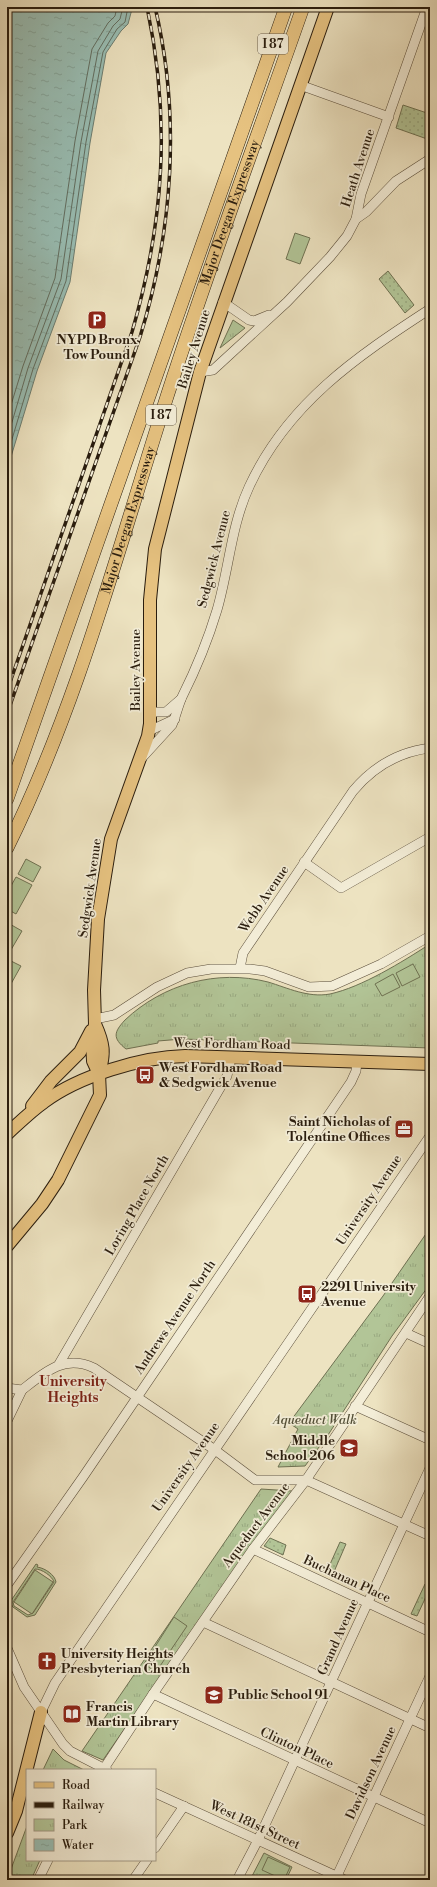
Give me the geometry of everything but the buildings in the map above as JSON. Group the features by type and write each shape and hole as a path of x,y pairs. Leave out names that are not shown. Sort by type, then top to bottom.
{"highway":[{"name":"Major Deegan Expressway","path":"7,799 286,7"},
{"name":"Major Deegan Expressway","path":"7,848 43,768 72,693 179,361 303,7"}],"main road":[{"name":"Bailey Avenue","path":"149,734 151,712 150,600 155,549 200,372 223,302 328,7"},
{"name":"Sedgwick Avenue","path":"7,1246 42,1204 58,1180 99,1099 101,1092 99,1074 104,1057 102,1038 95,1021 94,990 98,919 111,839 149,734"},
{"path":"11,1128 51,1081 82,1049 95,1021"},
{"name":"West Fordham Road","path":"11,1128 42,1103 55,1095 99,1074 121,1067 172,1057 430,1064"},
{"name":"University Avenue","path":"27,1769 41,1712"},
{"name":"University Avenue","path":"7,1833 16,1811 26,1771"}],"street":[{"name":"Heath Avenue","path":"200,372 212,370 274,314 330,257 347,236 356,219 361,194 427,7"},
{"path":"300,85 389,117"},
{"path":"356,219 366,212 396,181 430,158"},
{"path":"223,302 249,320 254,321 255,331"},
{"name":"Sedgwick Avenue","path":"139,762 172,725 182,698 192,680 217,609 233,533 240,510 249,487 278,436 311,398 345,369 382,340 430,309"},
{"name":"Heath Avenue","path":"254,321 274,314"},
{"name":"Sedgwick Avenue","path":"151,712 166,712 182,698"},
{"path":"149,734 175,719"},
{"name":"Webb Avenue","path":"240,968 243,953 353,792 367,776 382,764 416,750 430,748"},
{"path":"304,862 341,888 430,837"},
{"path":"95,1021 114,1015 156,987 187,973 211,969 240,968 265,971 309,987 332,986 381,964 430,936"},
{"name":"Loring Place North","path":"59,1364 227,1076 231,1058"},
{"name":"Andrews Avenue North","path":"7,1585 83,1477 351,1082 356,1071 356,1061"},
{"name":"University Avenue","path":"41,1712 55,1683 430,1136"},
{"name":"Aqueduct Avenue","path":"106,1769 153,1694 253,1549 306,1480 430,1296"},
{"path":"406,1333 430,1344"},
{"path":"7,1421 22,1390 59,1364 85,1363 215,1450 255,1480 306,1480 430,1536"},
{"path":"7,1388 22,1390"},
{"path":"355,1406 430,1440"},
{"name":"Grand Avenue","path":"237,1880 258,1840 430,1468"},
{"name":"Buchanan Place","path":"253,1549 430,1632"},
{"path":"203,1622 430,1728"},
{"path":"7,1648 24,1687 63,1744 70,1751 103,1769"},
{"name":"Davidson Avenue","path":"339,1879 430,1676"},
{"name":"Clinton Place","path":"153,1694 430,1823"},
{"name":"West 181st Street","path":"156,1793 339,1879"},
{"path":"156,1847 184,1806"},
{"path":"38,1880 48,1861"},
{"path":"133,1880 146,1861"}],"green space":[{"path":"403,105 430,114 430,140 396,128"},
{"path":"295,233 310,238 300,264 286,259"},
{"path":"388,271 414,305 405,313 379,279"},
{"path":"233,320 245,328 220,348"},
{"path":"26,859 41,867 33,882 18,874"},
{"path":"16,877 32,885 16,914 7,909 7,893"},
{"path":"8,923 22,931 7,955"},
{"path":"430,944 430,1048 182,1039 158,1041 158,1043 126,1049 118,1042 116,1035 121,1024 140,1007 173,989 192,983 229,977 249,978 268,982 306,994 330,994 342,991 368,980"},
{"path":"7,959 21,966 7,991"},
{"path":"413,964 420,977 402,986 396,973"},
{"path":"393,974 400,987 382,996 375,984"},
{"name":"Aqueduct Walk","path":"430,1228 430,1284 392,1336 328,1435 305,1466 278,1467 298,1429 289,1423 383,1296"},
{"path":"261,1489 292,1491 249,1548 103,1760 82,1751"},
{"path":"270,1538 286,1545 283,1555 264,1546"},
{"path":"340,1542 346,1544 333,1574 327,1571"},
{"path":"36,1564 38,1565 37,1567 49,1572 54,1577 56,1582 35,1615 27,1617 11,1604 10,1606 8,1605","holes":["35,1569 49,1575 54,1582 33,1613 28,1615 14,1606 13,1602"]},
{"path":"35,1570 53,1582 32,1614 14,1602"},
{"path":"425,1584 430,1586 430,1588 417,1616 411,1614"},
{"path":"174,1617 187,1626 156,1672 144,1664"},
{"path":"53,1749 64,1760 82,1769 43,1769"},
{"path":"26,1829 26,1861 40,1861 31,1880 7,1880"},
{"path":"264,1853 292,1867 286,1880 250,1880"},
{"path":"268,1857 290,1867 284,1880 262,1870"}],"water":[{"path":"7,7 132,7 128,24 121,31 106,53 90,143 70,282 37,371 7,470"}],"railway":[{"path":"7,691 132,332 143,291 157,211 161,130 155,49 147,7"},
{"path":"7,714 140,337 160,256 170,173 170,131 168,90 163,48 155,7"}],"place":[{"name":"NYPD Bronx Tow Pound","path":"97,320"},
{"name":"West Fordham Road & Sedgwick Avenue","path":"145,1075"},
{"name":"Saint Nicholas of Tolentine Offices","path":"404,1129"},
{"name":"2291 University Avenue","path":"307,1294"},
{"name":"Middle School 206","path":"349,1448"},
{"name":"University Heights Presbyterian Church","path":"47,1661"},
{"name":"Public School 91","path":"214,1695"},
{"name":"Francis Martin Library","path":"72,1714"}],"district":[{"name":"University Heights","path":"73,1390"}]}
